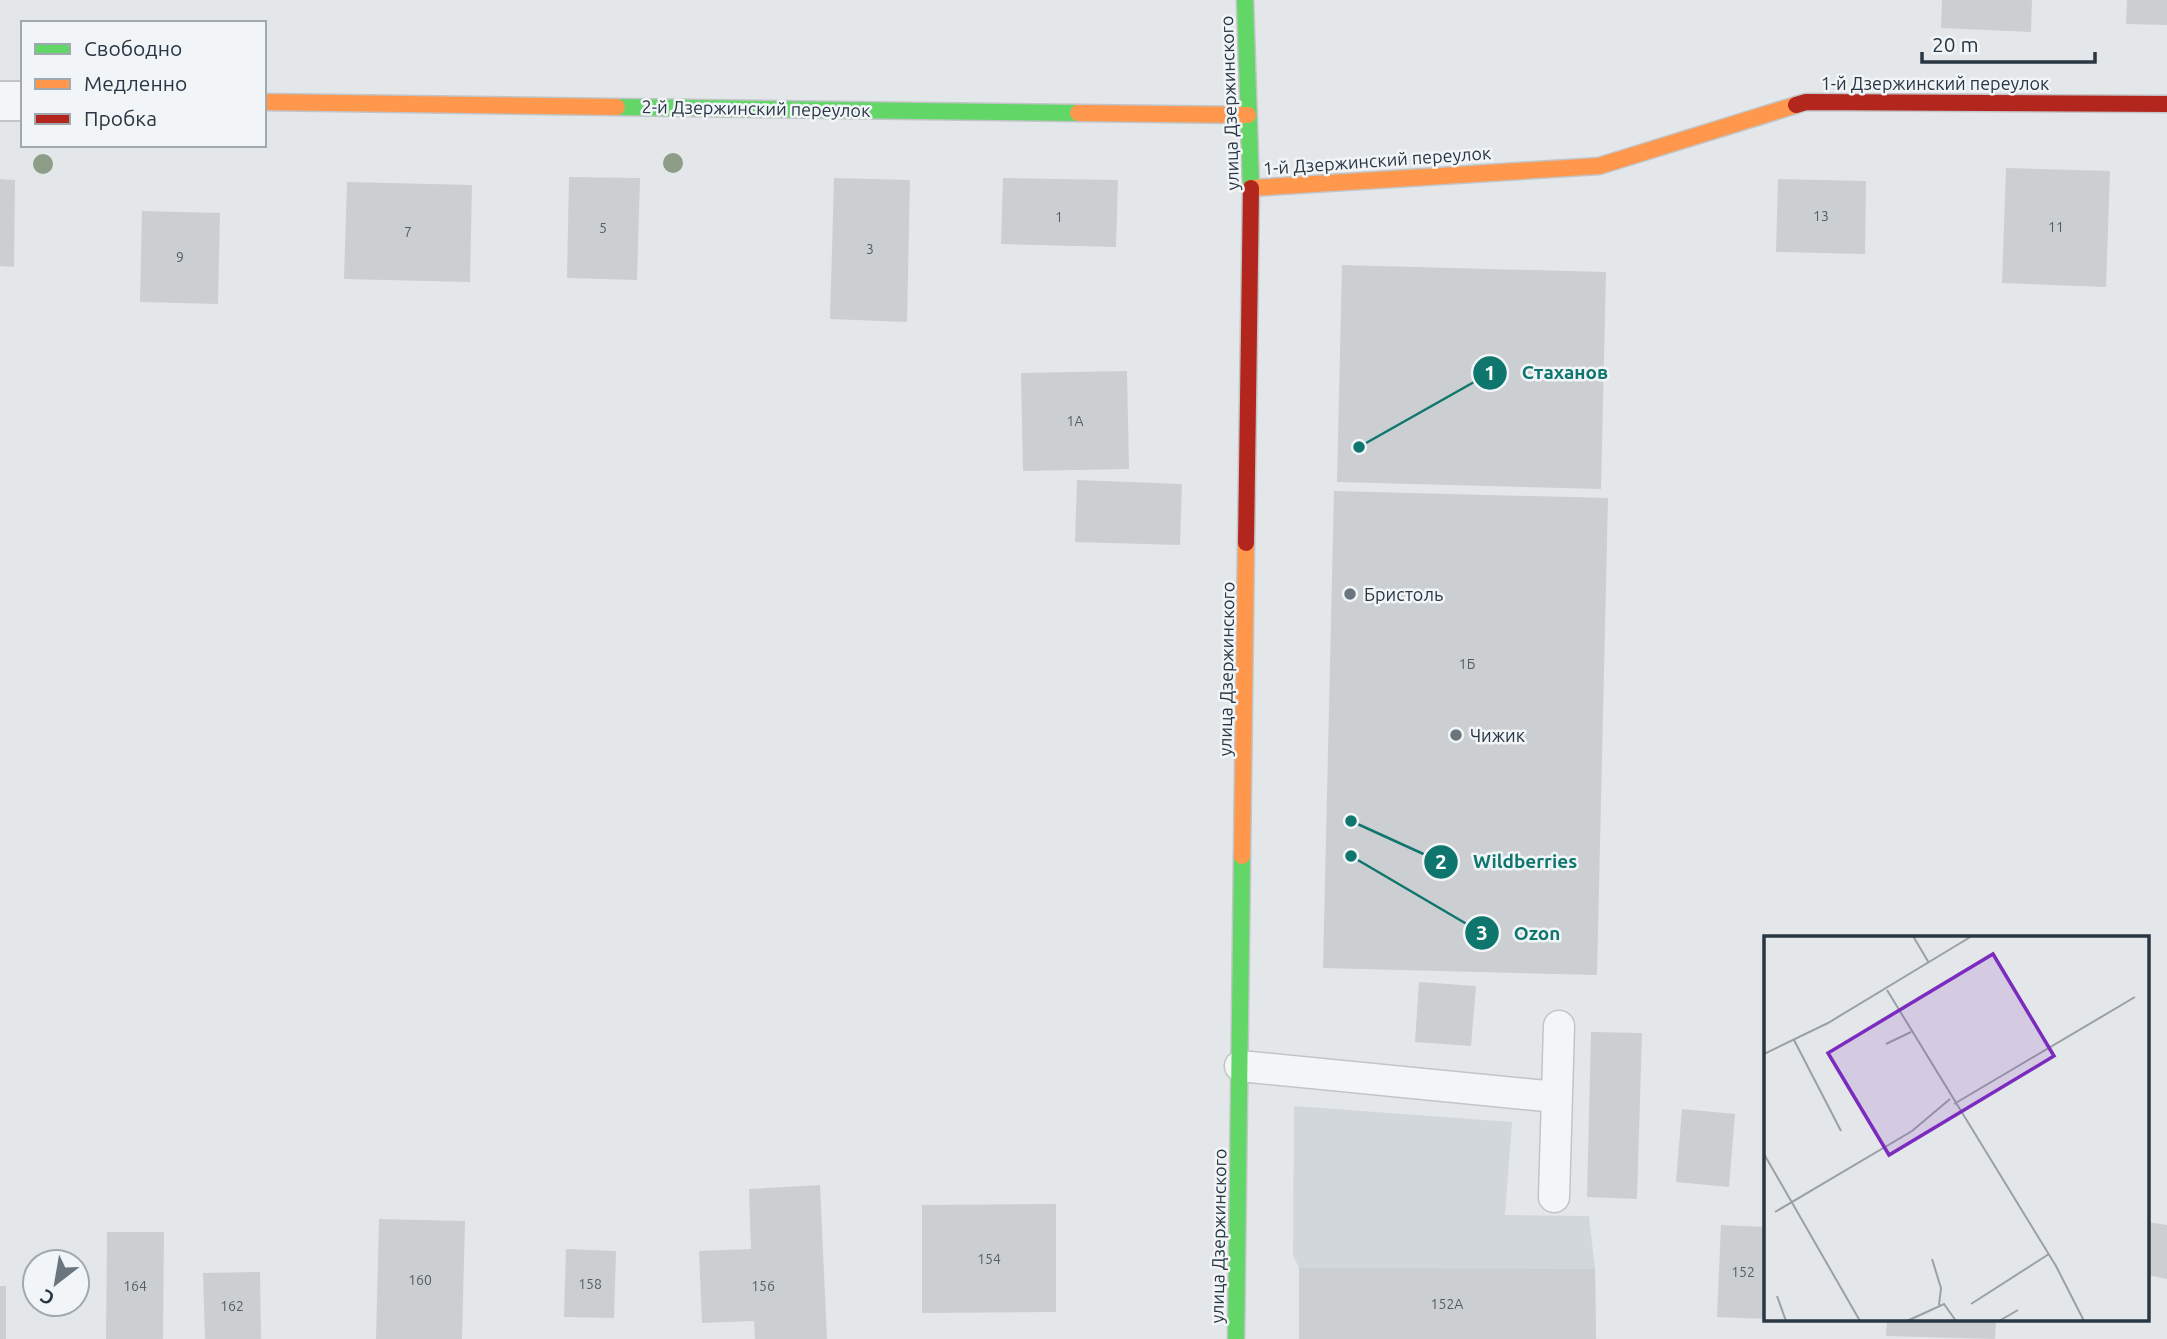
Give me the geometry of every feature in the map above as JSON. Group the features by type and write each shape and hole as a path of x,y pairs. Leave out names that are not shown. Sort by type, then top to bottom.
{"street":[{"name":"улица Дзержинского","path":"1236,1339 1251,188 1245,0"},
{"path":"0,101 21,101"},
{"name":"2-й Дзержинский переулок","path":"266,102 1248,114"},
{"name":"1-й Дзержинский переулок","path":"1251,188 1599,166 1806,102 2167,104"}],"lane":[{"path":"1554,1197 1559,1026"},
{"path":"1240,1066 1556,1097"}],"shaded area":[{"path":"1294,1106 1512,1122 1505,1215 1589,1216 1595,1269 1596,1339 1299,1339 1299,1268 1293,1255"}],"building":[{"path":"1942,0 2032,0 2031,32 1941,28"},
{"path":"2127,0 2167,0 2167,25 2126,24"},
{"path":"2006,168 2110,171 2106,287 2002,283"},
{"path":"569,177 640,178 637,280 567,278"},
{"path":"834,178 910,180 907,322 830,319"},
{"path":"1003,178 1118,180 1116,247 1001,244"},
{"path":"0,179 15,180 14,267 0,266"},
{"path":"1778,179 1866,181 1865,254 1776,252"},
{"path":"347,182 472,185 470,282 344,279"},
{"path":"142,211 220,213 218,304 140,302"},
{"path":"1342,265 1606,272 1601,489 1337,482"},
{"path":"1127,371 1129,469 1023,471 1021,373"},
{"path":"1077,480 1182,484 1180,545 1075,542"},
{"path":"1334,491 1608,498 1597,975 1323,968"},
{"path":"1419,982 1476,986 1471,1046 1415,1042"},
{"path":"1591,1032 1642,1033 1637,1199 1587,1197"},
{"path":"1682,1109 1735,1114 1729,1187 1676,1182"},
{"path":"820,1185 827,1339 755,1339 754,1321 702,1323 699,1251 751,1249 749,1189"},
{"path":"1056,1204 1056,1312 922,1313 922,1205"},
{"path":"379,1219 465,1221 462,1339 376,1339"},
{"path":"2150,1222 2167,1225 2167,1279 2150,1275"},
{"path":"1721,1225 1764,1227 1764,1319 1717,1317"},
{"path":"107,1232 164,1232 163,1339 106,1339"},
{"path":"566,1249 616,1251 614,1318 564,1317"},
{"path":"1299,1268 1595,1269 1596,1339 1299,1339"},
{"path":"260,1272 261,1339 205,1339 203,1273"},
{"path":"0,1286 6,1286 6,1339 0,1339"},
{"path":"1887,1322 1996,1322 1995,1339 1886,1336"}],"traffic: fast":[{"path":"1245,0 1251,188"},
{"path":"617,107 1078,113"},
{"path":"1236,1339 1242,856"}],"traffic: slow":[{"path":"266,102 617,107"},
{"path":"1251,188 1599,166 1796,105"},
{"path":"1078,113 1248,115"},
{"path":"1242,856 1246,543"}],"traffic: jam":[{"path":"1796,105 1806,102 2167,104"},
{"path":"1246,543 1251,188"}],"place":[{"name":"Стаханов","path":"1359,447"},
{"name":"Бристоль","path":"1350,594"},
{"name":"Чижик","path":"1456,735"},
{"name":"Wildberries","path":"1351,821"},
{"name":"Ozon","path":"1351,856"}]}
